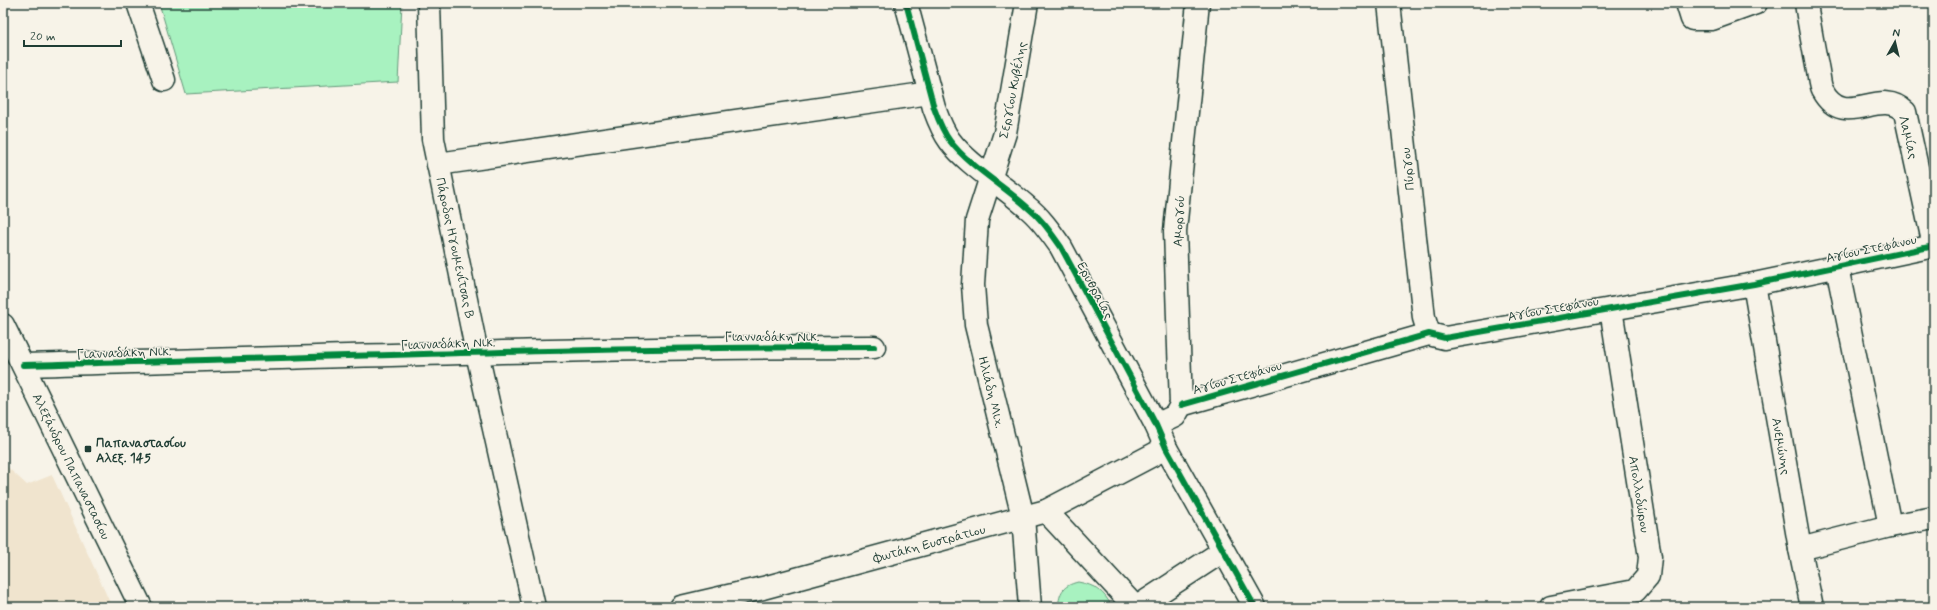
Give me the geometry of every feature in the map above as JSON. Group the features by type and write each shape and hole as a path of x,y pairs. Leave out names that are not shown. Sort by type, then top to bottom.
{"street":[{"path":"138,3 164,80"},
{"name":"Πάροδος Ηγουμενίτσας Β","path":"429,3 433,139 477,353 534,607"},
{"name":"Ερυθραίας","path":"906,3 939,122 949,140 962,155 991,176 1029,208 1049,230 1061,247 1156,425 1166,448 1254,607"},
{"name":"Σεργίου Κυβέλης","path":"991,176 1006,133 1027,3"},
{"name":"Αμοργού","path":"1181,405 1175,231 1198,3"},
{"name":"Πύργου","path":"1389,3 1424,318 1429,334"},
{"path":"1689,11 1712,19 1756,3"},
{"name":"Λαμίας","path":"1806,3 1821,89 1830,102 1838,108 1846,110 1887,102 1898,105 1904,112 1934,246"},
{"path":"438,164 930,93"},
{"name":"Ηλιάδη Μιχ.","path":"991,176 977,220 973,285 976,325 1023,517 1030,607"},
{"name":"Αγίου Στεφάνου","path":"1181,405 1429,334 1445,338 1754,284 1934,246"},
{"path":"1837,267 1890,526"},
{"name":"Ανεμώνης","path":"1754,284 1800,549 1812,607"},
{"name":"Απολλοδώρου","path":"1551,607 1635,591 1648,576 1650,557 1611,309"},
{"name":"Αλεξάνδρου Παπαναστασίου","path":"3,325 141,607"},
{"name":"Γιανναδάκη Νικ.","path":"23,365 549,350 696,347 874,347"},
{"path":"1156,425 1176,416 1181,405"},
{"name":"Φωτάκη Ευστράτιου","path":"681,607 765,597 1046,511 1166,448"},
{"path":"1046,511 1136,607 1223,551"},
{"path":"1800,549 1890,526 1934,518"}],"shaded area":[{"path":"3,463 27,485 52,475 112,607 3,607"}],"green space":[{"path":"159,3 402,3 398,82 186,94"},
{"path":"1078,582 1094,587 1106,597 1112,607 1058,607 1063,590 1068,585"}],"cycle path":[{"path":"906,3 934,108 945,134 966,158 1032,211 1046,226 1061,247 1156,425 1166,448 1255,607"},
{"path":"1181,405 1429,334 1445,338 1754,284 1934,246"},
{"path":"23,365 448,353 768,347 874,347"}],"place":[{"name":"Παπαναστασίου Αλεξ. 145","path":"88,449"}]}
